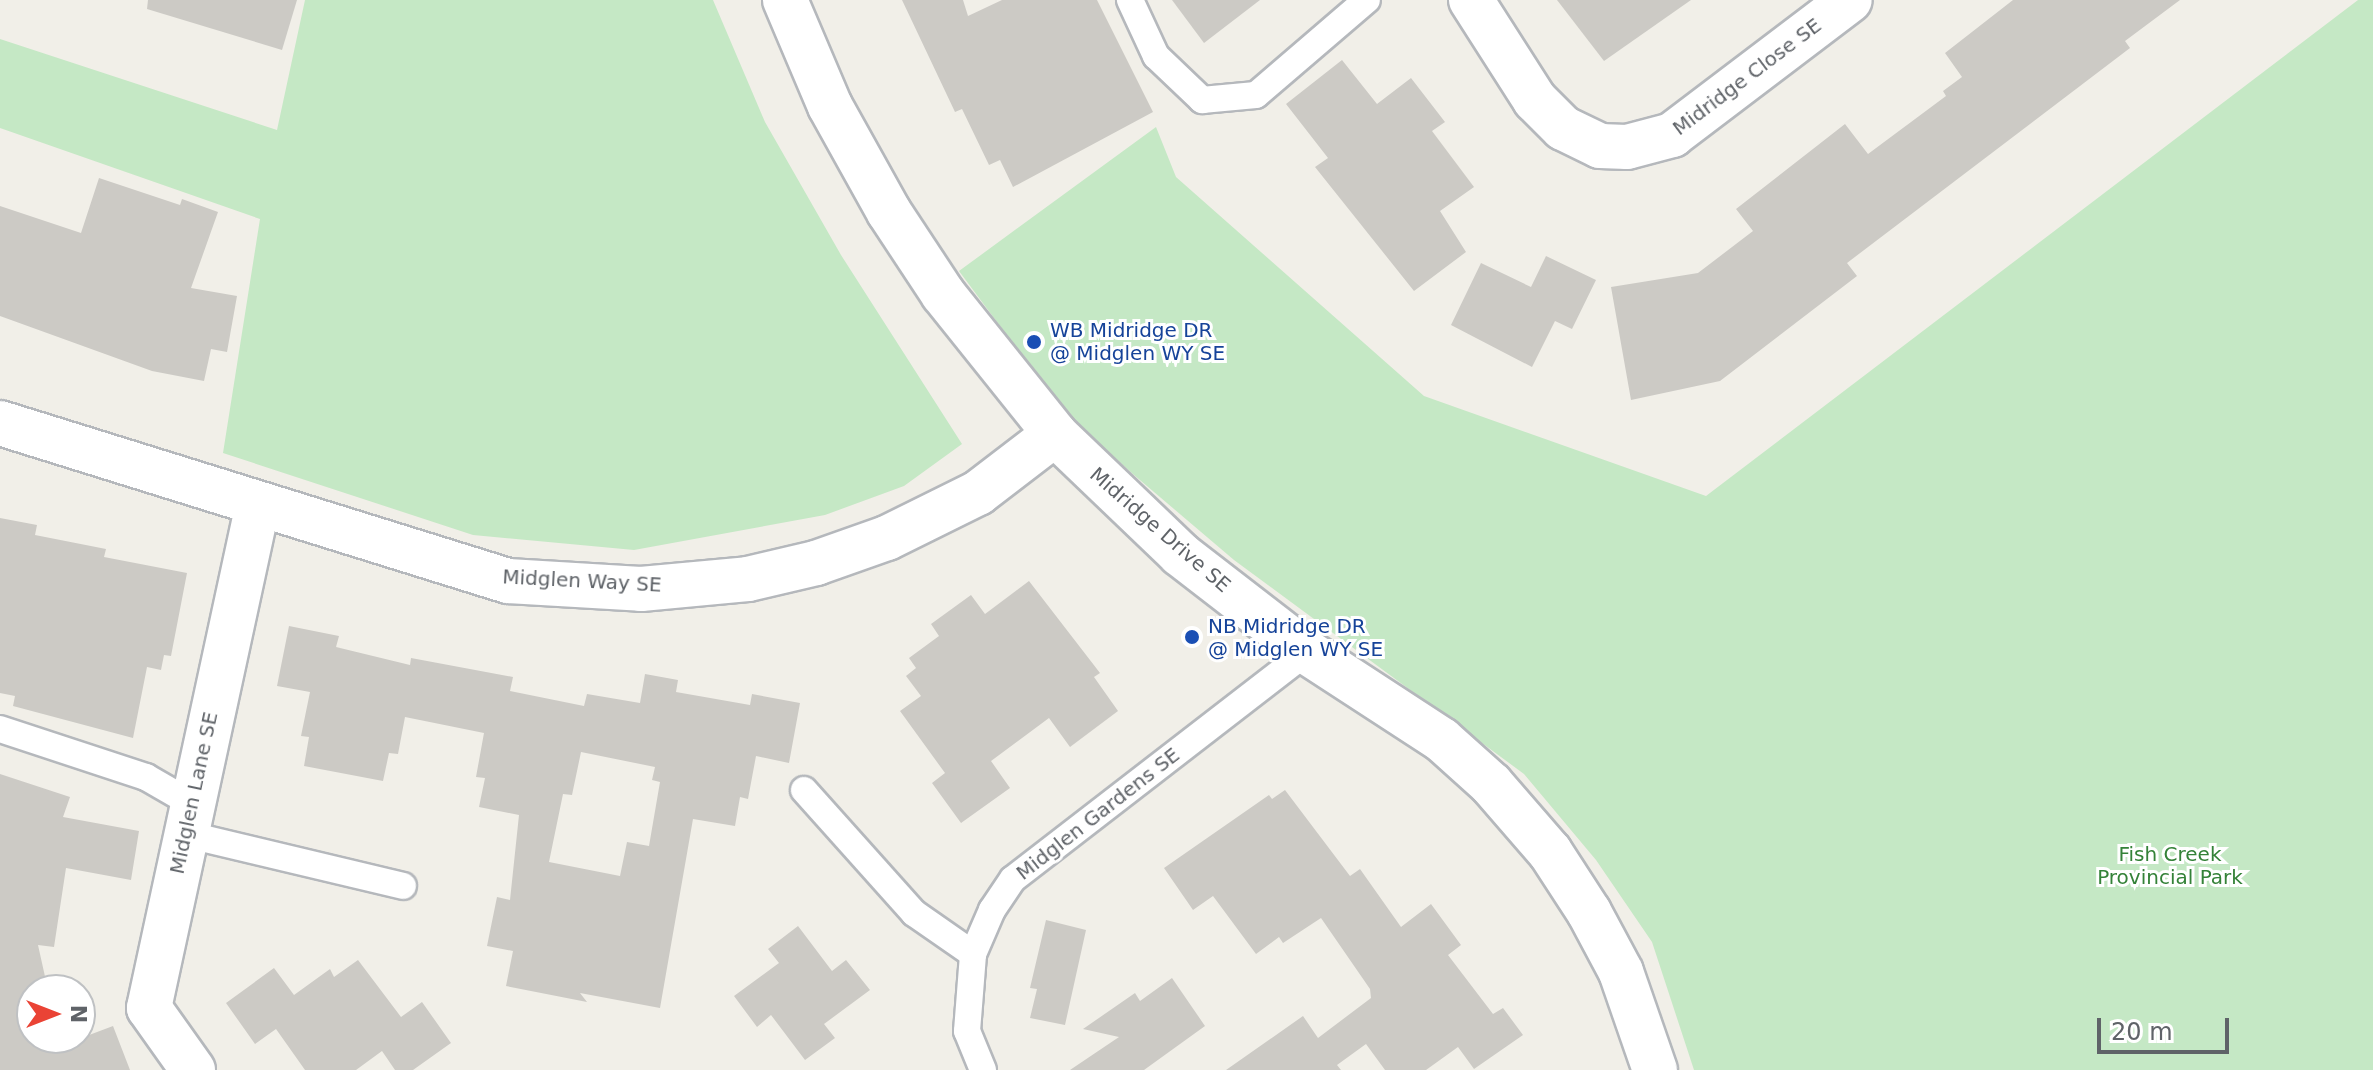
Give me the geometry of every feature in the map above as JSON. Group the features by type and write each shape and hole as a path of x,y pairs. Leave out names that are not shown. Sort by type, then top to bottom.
{"street":[{"name":"Midridge Drive SE","path":"785,0 830,106 889,212 943,294 1055,434 1180,554 1307,652 1442,740 1491,784 1550,852 1621,972 1655,1070"},
{"name":"Midridge Close SE","path":"1471,0 1535,100 1563,128 1600,146 1627,147 1672,135 1850,0"},
{"name":"Midglen Way SE","path":"0,423 508,581 641,589 748,579 816,563 887,538 978,493 1055,434"},
{"name":"Midglen Lane SE","path":"193,1070 149,1008 258,504"}],"lane":[{"path":"1130,0 1156,56 1202,100 1256,95 1367,0"},
{"name":"Midglen Gardens SE","path":"983,1070 967,1031 973,954 992,910 1013,879 1307,652"},
{"path":"0,729 146,777 188,818 403,886"},
{"path":"804,790 914,913 973,954"}],"green space":[{"path":"305,0 713,0 765,122 841,255 962,444 904,486 825,515 634,550 473,535 223,453 260,219 0,128 0,39 277,130"},
{"name":"Fish Creek Provincial Park","path":"2358,0 2373,0 2373,1070 1694,1070 1652,942 1596,860 1524,774 1234,560 1134,475 1064,412 959,271 1156,127 1176,177 1424,396 1706,496"}],"building":[{"path":"148,0 297,0 282,50 147,9"},
{"path":"902,0 963,0 968,16 1002,0 1097,0 1153,112 1013,187 1000,160 989,165 962,109 955,112"},
{"path":"1172,0 1260,0 1204,43"},
{"path":"1557,0 1691,0 1604,61"},
{"path":"2013,0 2180,0 2125,41 2130,48 1847,263 1857,276 1720,381 1631,400 1611,287 1698,273 1753,231 1736,209 1845,124 1868,154 1946,96 1943,91 1962,77 1945,53"},
{"path":"1342,60 1377,104 1411,78 1445,122 1432,131 1474,187 1440,211 1466,252 1414,291 1315,167 1328,158 1286,104"},
{"path":"99,178 180,205 182,199 218,212 191,288 237,296 227,352 211,349 204,381 152,371 0,316 0,206 81,233"},
{"path":"1546,256 1596,280 1572,329 1555,321 1532,367 1451,325 1481,263 1531,287"},
{"path":"0,518 37,525 35,535 106,549 104,557 187,573 171,656 164,655 161,670 147,667 133,738 13,706 15,696 0,693"},
{"path":"1029,581 1100,673 1094,677 1118,711 1070,747 1049,718 991,761 1010,788 961,823 932,783 945,773 900,711 921,696 906,676 916,668 909,658 939,636 931,624 971,595 985,614"},
{"path":"289,626 339,636 336,647 410,665 411,658 513,677 510,691 584,706 587,694 640,703 645,674 678,680 676,692 750,705 752,694 800,703 789,763 756,756 748,799 740,797 735,826 693,819 660,1008 580,993 587,1002 506,986 513,951 487,946 497,897 510,900 519,815 479,807 485,778 476,777 484,733 405,717 398,754 389,753 383,781 304,766 309,737 301,736 310,692 277,686","holes":["581,752 655,767 652,780 660,782 649,846 627,842 620,876 549,862 563,794 572,795"]},
{"path":"0,774 70,797 63,817 139,831 131,880 66,868 54,947 38,945 44,974 16,974 16,1054 96,1054 96,1032 113,1026 130,1070 0,1070"},
{"path":"1285,790 1350,876 1360,869 1401,927 1431,904 1461,945 1448,955 1493,1014 1503,1008 1523,1035 1474,1069 1458,1047 1426,1070 1385,1070 1366,1044 1337,1065 1341,1070 1226,1070 1303,1016 1318,1038 1371,998 1370,989 1321,918 1283,943 1279,937 1256,954 1213,896 1193,910 1164,868 1269,795 1272,799"},
{"path":"1046,920 1086,930 1065,1025 1030,1018 1037,989 1030,988"},
{"path":"798,926 832,971 846,960 870,990 824,1024 835,1038 805,1060 771,1015 757,1027 734,996 779,963 768,949"},
{"path":"358,960 401,1017 422,1002 451,1043 413,1070 395,1070 382,1051 356,1070 305,1070 276,1029 255,1044 226,1003 274,968 294,995 330,969 334,977"},
{"path":"1172,978 1205,1026 1144,1070 1070,1070 1119,1037 1083,1029 1135,993 1140,1001"}],"place":[{"name":"WB Midridge DR @ Midglen WY SE","path":"1034,342"},
{"name":"NB Midridge DR @ Midglen WY SE","path":"1192,637"}]}
